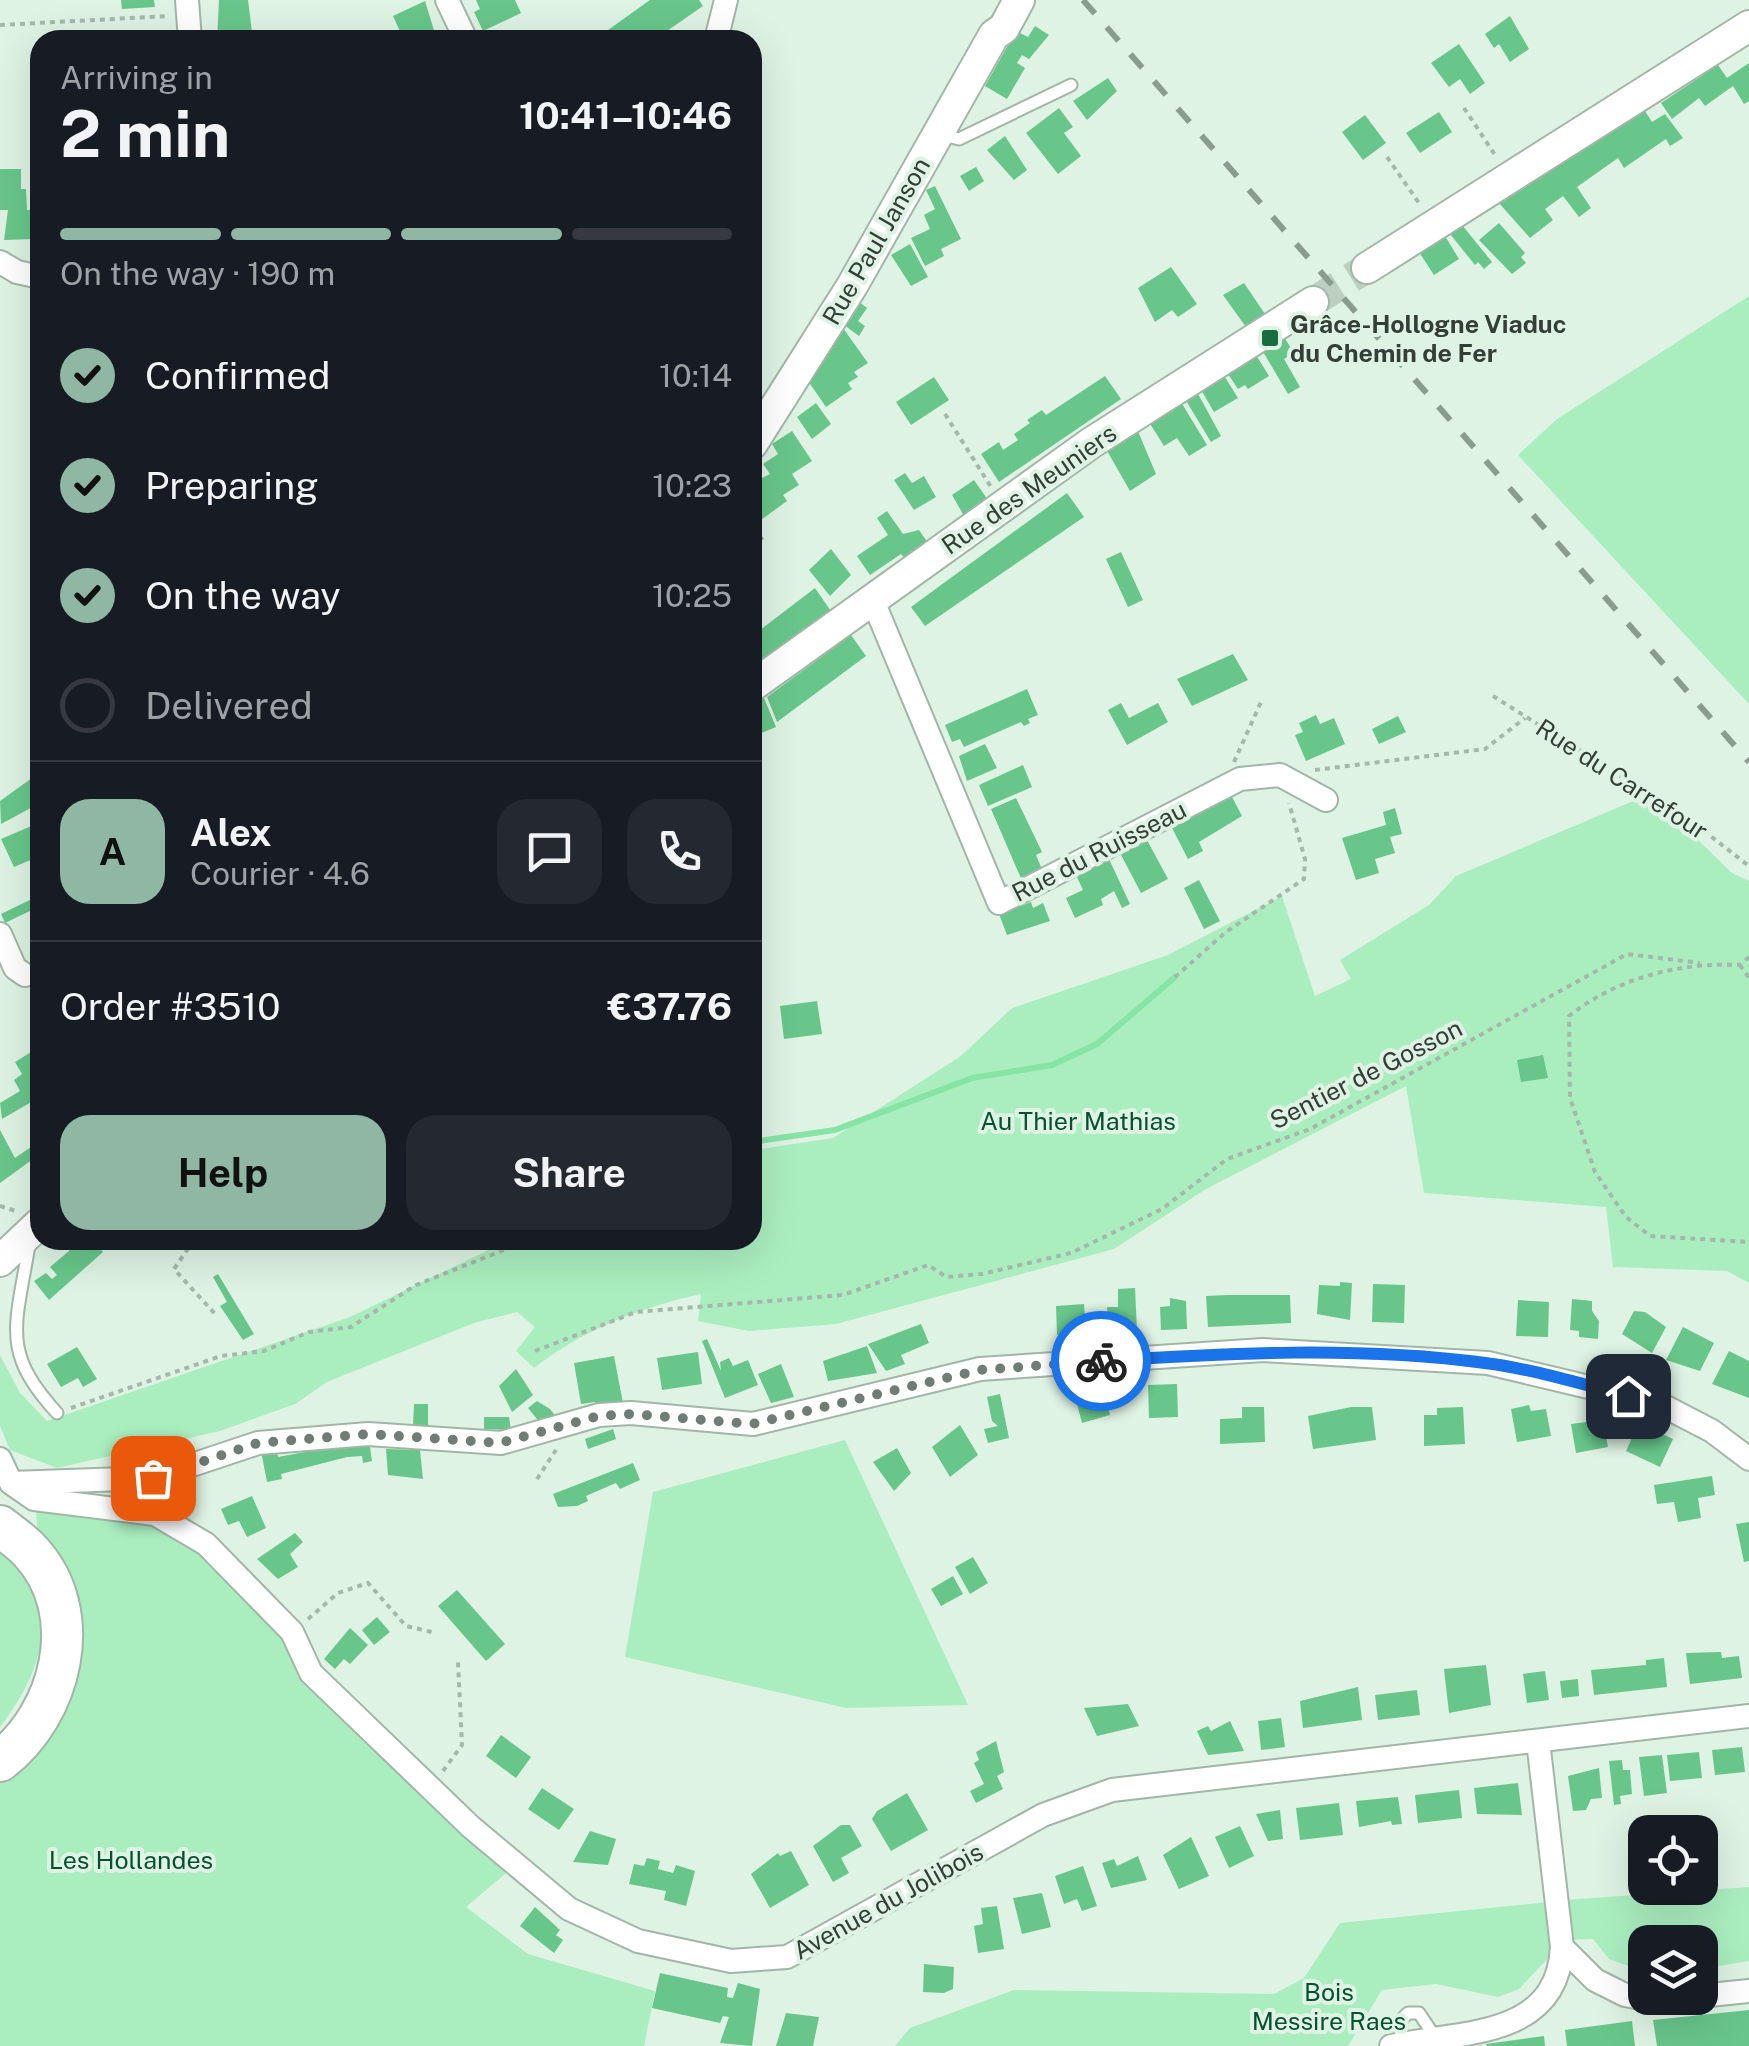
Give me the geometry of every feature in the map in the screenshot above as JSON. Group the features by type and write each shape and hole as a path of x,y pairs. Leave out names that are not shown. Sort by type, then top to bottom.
{"highway":[{"path":"0,1526 32,1552 42,1569 61,1624 62,1648 60,1671 44,1713 31,1732 0,1761"},
{"path":"0,1542 21,1561 40,1590 50,1648 42,1690 32,1710 0,1745"}],"street":[{"path":"447,0 461,30"},
{"path":"718,30 726,0"},
{"path":"991,0 994,35"},
{"name":"Rue Paul Janson","path":"762,428 852,286 994,35 1004,28 1019,0"},
{"path":"1367,268 1749,26"},
{"path":"0,262 30,275"},
{"name":"Rue des Meuniers","path":"762,679 1002,504 1313,302"},
{"name":"Rue du Ruisseau","path":"872,601 999,903 1240,779 1280,774"},
{"path":"1280,774 1326,800"},
{"path":"0,934 15,968 25,976"},
{"path":"0,1261 30,1233"},
{"path":"0,1459 10,1482 153,1478 258,1443 350,1436 500,1443 599,1416 631,1414 752,1424 980,1370 1263,1350 1488,1363 1660,1404 1712,1431 1749,1459"},
{"name":"Avenue du Jolibois","path":"10,1482 34,1499 166,1518 215,1552 292,1632 311,1673 543,1890 594,1924 678,1951 762,1962 786,1957 1043,1814 1092,1795 1148,1784 1749,1716"},
{"path":"1396,2045 1516,2021 1537,2010 1556,1984 1562,1948 1538,1740"},
{"path":"1562,1948 1595,1980 1628,1995"},
{"path":"1718,1994 1749,1990"}],"lane":[{"path":"938,134 959,139 1072,85"},
{"path":"31,1250 8,1349 27,1387 57,1413"}],"path":[{"path":"0,25 188,8"},
{"path":"1464,108 1510,179"},
{"path":"1386,157 1436,226"},
{"path":"946,414 1002,504"},
{"name":"Rue du Carrefour","path":"1492,696 1690,820 1749,866"},
{"path":"1222,788 1262,702"},
{"path":"1175,976 1226,932 1304,879 1305,858 1280,774 1484,749 1526,718"},
{"name":"Sentier de Gosson","path":"535,1351 636,1312 842,1296 928,1266 946,1277 982,1274 1071,1253 1162,1209 1227,1159 1310,1128 1627,954 1700,963"},
{"path":"1749,957 1740,965 1700,963 1603,990 1569,1016 1570,1098 1595,1172 1626,1218 1650,1236 1749,1242"},
{"path":"1740,965 1749,978"},
{"path":"187,1250 174,1268 216,1315"},
{"path":"57,1413 220,1356 264,1351 308,1332 351,1327 416,1285 504,1250"},
{"path":"292,1632 338,1592 368,1583 406,1626 436,1633"},
{"path":"430,1788 462,1744 458,1662"}],"green space":[{"path":"1749,296 1749,704 1518,455 1557,419"},
{"name":"Au Thier Mathias","path":"1638,799 1689,831 1732,873 1749,881 1749,1283 1727,1271 1613,1267 1606,1207 1424,1193 1406,1086 1206,1189 1114,1249 836,1324 749,1331 698,1321 701,1294 613,1322 572,1342 534,1368 516,1351 535,1327 517,1312 474,1323 327,1382 295,1404 220,1431 57,1468 10,1450 0,1426 0,1355 20,1393 47,1421 350,1317 488,1250 762,1250 762,1149 833,1138 961,1056 1012,1008 1168,955 1282,896 1315,996 1351,979 1340,960 1429,905 1456,876"},
{"path":"845,1440 968,1705 846,1708 625,1657 653,1492"},
{"name":"Les Hollandes","path":"36,1510 130,1516 191,1541 511,1869 466,1907 528,1954 655,1991 644,2046 0,2046 0,1773 50,1721"},
{"path":"0,1553 21,1573 34,1594 41,1616 41,1638 28,1684 0,1727"},
{"path":"1749,1887 1749,1961 1718,1966 1718,1925 1628,1925 1628,1966 1609,1959 1593,1939 1568,1940 1564,1900 1628,1896 1628,1905 1718,1905 1718,1889"},
{"name":"Bois Messire Raes","path":"1549,1902 1554,1952 1519,1989 1498,1997 1436,1984 1382,1990 1348,2046 895,2046 910,2028 1014,1990 1274,1994 1304,1978 1340,1923"}],"building":[{"path":"121,0 154,0 155,7 122,9"},
{"path":"219,0 248,0 252,30 218,30"},
{"path":"476,0 515,0 521,13 483,30 474,12 480,9"},
{"path":"650,0 699,0 703,6 668,30 608,30"},
{"path":"425,1 434,30 399,30 393,16"},
{"path":"1510,16 1529,49 1510,62 1499,44 1494,48 1485,34"},
{"path":"1035,26 1049,35 1029,59 1022,55 1017,63 1025,68 1007,99 985,86 1016,31 1028,37"},
{"path":"1459,44 1485,83 1470,94 1460,79 1449,87 1431,63"},
{"path":"1749,63 1749,101 1744,104 1733,86 1705,106 1699,98 1672,119 1661,103 1718,65 1727,78"},
{"path":"1108,78 1117,91 1087,120 1073,101"},
{"path":"1059,108 1073,127 1064,133 1081,156 1058,174 1026,133"},
{"path":"1645,111 1652,122 1665,114 1683,138 1670,146 1666,139 1624,168 1618,158 1577,187 1591,208 1579,217 1563,196 1545,209 1553,220 1530,238 1499,203"},
{"path":"1439,112 1452,132 1420,153 1406,133"},
{"path":"1365,115 1386,143 1363,160 1342,132"},
{"path":"1005,136 1027,170 1014,180 987,150"},
{"path":"976,167 984,181 969,191 960,176"},
{"path":"0,169 21,169 21,189 26,189 30,210 30,239 4,240 8,210 0,210"},
{"path":"935,186 961,239 941,249 944,256 925,266 911,238 930,229 924,215 935,209 926,190"},
{"path":"1499,223 1525,253 1521,257 1526,263 1512,274 1479,240"},
{"path":"1462,225 1492,262 1484,269 1478,262 1475,265 1450,234"},
{"path":"1445,236 1459,259 1434,275 1419,252"},
{"path":"910,244 928,277 911,286 891,255"},
{"path":"1171,267 1197,304 1178,317 1172,310 1155,322 1138,288"},
{"path":"1244,283 1265,314 1246,327 1223,295"},
{"path":"855,299 867,308 858,321 865,326 859,336 840,322"},
{"path":"843,328 868,363 854,372 858,377 848,383 852,389 826,407 806,378 824,362 822,358 829,353 825,347"},
{"path":"1284,337 1294,353 1284,359 1300,387 1288,394 1262,350"},
{"path":"1256,355 1269,376 1248,389 1245,385 1238,389 1228,374"},
{"path":"1223,374 1238,398 1214,412 1200,388"},
{"path":"1105,376 1121,399 999,482 981,454 999,442 1003,450 1018,440 1014,434 1030,423 1027,420 1042,410 1046,415"},
{"path":"934,377 949,400 911,425 896,402"},
{"path":"1197,392 1221,436 1211,442 1185,399"},
{"path":"1181,402 1207,445 1189,456 1177,438 1164,446 1149,422"},
{"path":"816,403 831,424 812,439 797,417"},
{"path":"1137,429 1156,474 1130,491 1106,449"},
{"path":"792,431 812,461 792,474 799,485 783,495 787,501 762,519 762,478 770,474 763,464 778,454 772,444"},
{"path":"905,473 912,483 924,476 936,497 914,510 894,480"},
{"path":"974,480 988,500 964,516 952,495"},
{"path":"1067,493 1084,517 925,626 911,607"},
{"path":"887,511 903,534 919,530 928,543 907,561 901,554 870,575 857,556 888,535 877,518"},
{"path":"831,549 851,575 830,596 809,570"},
{"path":"1121,552 1143,600 1128,607 1106,559"},
{"path":"815,588 833,614 762,663 762,628"},
{"path":"851,635 866,656 777,722 767,697"},
{"path":"1233,654 1248,680 1192,706 1177,679"},
{"path":"1027,689 1038,715 1028,719 1030,723 1024,726 1021,722 964,747 960,739 952,742 945,725"},
{"path":"762,700 776,727 762,733"},
{"path":"1121,703 1129,718 1158,703 1168,722 1127,745 1108,710"},
{"path":"1316,715 1320,724 1334,718 1345,744 1306,761 1295,735 1303,732 1299,723"},
{"path":"1398,716 1406,732 1379,744 1372,729"},
{"path":"985,744 997,768 967,781 959,756"},
{"path":"1023,765 1032,787 988,806 979,785"},
{"path":"30,779 30,808 1,824 0,801"},
{"path":"1232,797 1242,816 1199,842 1203,851 1188,859 1171,826"},
{"path":"1016,798 1042,852 1036,855 1044,874 1023,883 991,809"},
{"path":"1395,808 1402,834 1390,837 1395,853 1375,859 1379,873 1356,880 1342,838 1386,825 1383,812"},
{"path":"30,827 30,860 14,867 1,839"},
{"path":"1147,840 1168,879 1141,893 1120,853"},
{"path":"1109,859 1130,904 1122,908 1114,891 1101,899 1103,905 1075,918 1066,898 1083,890 1075,873"},
{"path":"1199,880 1220,921 1204,929 1184,888"},
{"path":"30,900 30,911 5,923 1,914"},
{"path":"1031,902 1033,908 1043,903 1050,921 1007,935 999,914"},
{"path":"817,1001 822,1034 784,1039 780,1006"},
{"path":"30,1053 30,1103 2,1119 0,1103 20,1091 14,1080 22,1074 15,1062"},
{"path":"1543,1055 1548,1078 1521,1082 1517,1060"},
{"path":"0,1130 15,1158 30,1148 30,1161 0,1183"},
{"path":"70,1250 103,1252 49,1300 34,1281 46,1273 52,1279 57,1275 50,1267"},
{"path":"218,1274 254,1334 243,1340 220,1306 227,1302 213,1277"},
{"path":"1340,1282 1352,1283 1350,1320 1317,1314 1319,1285 1340,1286"},
{"path":"1373,1284 1405,1285 1404,1323 1372,1322"},
{"path":"1135,1288 1137,1330 1109,1332 1107,1307 1118,1307 1118,1289"},
{"path":"1290,1295 1291,1323 1208,1327 1206,1296"},
{"path":"1170,1298 1186,1301 1187,1329 1161,1330 1160,1307 1170,1306"},
{"path":"1572,1299 1592,1301 1592,1311 1599,1321 1598,1339 1579,1337 1579,1331 1570,1330"},
{"path":"1518,1300 1549,1302 1548,1337 1516,1336"},
{"path":"1084,1304 1086,1333 1057,1335 1056,1306"},
{"path":"1634,1311 1645,1312 1666,1327 1652,1353 1622,1334"},
{"path":"921,1324 929,1343 901,1355 905,1364 886,1371 868,1344"},
{"path":"1683,1327 1714,1343 1700,1371 1666,1360"},
{"path":"707,1339 721,1371 720,1362 729,1358 733,1366 748,1360 758,1385 725,1398 702,1341"},
{"path":"867,1346 877,1373 828,1381 823,1361"},
{"path":"77,1347 97,1379 83,1387 78,1378 61,1387 47,1364"},
{"path":"1729,1351 1749,1361 1749,1398 1712,1384"},
{"path":"698,1352 702,1384 662,1390 657,1358"},
{"path":"614,1356 623,1403 596,1408 595,1402 581,1404 574,1363"},
{"path":"781,1364 794,1397 771,1403 758,1374"},
{"path":"516,1369 533,1395 512,1412 499,1386"},
{"path":"1177,1384 1178,1417 1149,1418 1148,1385"},
{"path":"1104,1392 1110,1415 1082,1423 1076,1400"},
{"path":"1000,1394 1009,1438 988,1443 984,1429 998,1426 992,1421 987,1397"},
{"path":"537,1401 558,1419 546,1424 537,1419 528,1408"},
{"path":"414,1404 428,1404 428,1427 413,1427"},
{"path":"1529,1405 1531,1411 1546,1409 1551,1436 1517,1442 1511,1409"},
{"path":"1242,1407 1264,1407 1265,1442 1220,1444 1220,1419 1242,1418"},
{"path":"1372,1407 1376,1440 1313,1449 1308,1416"},
{"path":"1463,1407 1465,1444 1424,1446 1424,1415 1437,1415 1437,1408"},
{"path":"484,1417 509,1417 511,1430 484,1429"},
{"path":"1603,1420 1608,1447 1576,1453 1571,1424"},
{"path":"1639,1423 1673,1439 1660,1467 1626,1451"},
{"path":"960,1425 978,1455 950,1477 932,1447"},
{"path":"613,1429 616,1439 588,1449 585,1439"},
{"path":"369,1440 372,1461 363,1463 362,1456 347,1457 281,1474 282,1479 267,1482 261,1451 276,1448 278,1457"},
{"path":"897,1448 911,1473 894,1491 873,1462"},
{"path":"386,1449 420,1450 423,1479 388,1475"},
{"path":"633,1463 640,1480 620,1489 616,1483 586,1496 588,1501 577,1506 558,1507 553,1494"},
{"path":"1712,1476 1715,1495 1698,1498 1701,1518 1678,1522 1674,1502 1657,1504 1654,1485"},
{"path":"252,1496 266,1528 247,1537 239,1521 228,1525 221,1509"},
{"path":"1749,1522 1749,1561 1744,1562 1736,1524"},
{"path":"295,1533 303,1542 290,1554 298,1567 278,1579 257,1559"},
{"path":"973,1557 988,1583 970,1594 955,1567"},
{"path":"953,1576 963,1594 941,1606 931,1589"},
{"path":"457,1590 505,1644 486,1661 438,1606"},
{"path":"377,1617 390,1632 374,1645 362,1630"},
{"path":"350,1628 368,1645 350,1664 344,1659 335,1669 324,1659"},
{"path":"1721,1652 1722,1658 1739,1656 1742,1678 1690,1684 1686,1653"},
{"path":"1664,1658 1667,1687 1594,1695 1591,1670 1646,1665 1646,1660"},
{"path":"1486,1665 1491,1705 1449,1713 1444,1669"},
{"path":"1545,1671 1549,1700 1527,1703 1523,1674"},
{"path":"1578,1679 1579,1696 1562,1698 1560,1681"},
{"path":"1358,1687 1362,1720 1303,1728 1300,1701"},
{"path":"1417,1690 1420,1715 1378,1720 1375,1695"},
{"path":"1128,1704 1139,1726 1097,1736 1084,1708"},
{"path":"1281,1718 1285,1747 1261,1750 1258,1721"},
{"path":"1230,1721 1244,1751 1208,1755 1197,1731 1208,1726 1211,1731"},
{"path":"501,1735 531,1757 516,1778 486,1756"},
{"path":"996,1741 1004,1772 997,1776 1003,1789 976,1803 970,1791 984,1784 974,1763 979,1760 976,1752"},
{"path":"1742,1747 1745,1772 1715,1775 1712,1750"},
{"path":"1699,1752 1702,1778 1670,1781 1667,1755"},
{"path":"1662,1755 1667,1793 1644,1796 1639,1757"},
{"path":"1622,1760 1623,1770 1630,1770 1632,1794 1620,1796 1621,1804 1614,1805 1609,1761"},
{"path":"1599,1768 1602,1798 1591,1799 1586,1810 1573,1811 1568,1776"},
{"path":"1518,1783 1522,1815 1477,1814 1474,1788"},
{"path":"542,1788 574,1809 559,1830 528,1809"},
{"path":"1459,1790 1462,1818 1418,1823 1415,1795"},
{"path":"907,1793 928,1830 891,1851 872,1819 877,1811"},
{"path":"1398,1797 1402,1824 1392,1825 1391,1821 1359,1827 1356,1801"},
{"path":"1339,1803 1343,1835 1300,1840 1296,1808"},
{"path":"1280,1810 1283,1839 1268,1841 1256,1814"},
{"path":"841,1825 850,1825 862,1846 841,1858 849,1873 833,1882 813,1846"},
{"path":"1240,1826 1254,1856 1229,1868 1215,1837"},
{"path":"590,1831 616,1839 608,1865 573,1862"},
{"path":"1191,1837 1209,1876 1179,1889 1163,1855"},
{"path":"791,1851 809,1885 770,1908 751,1874 778,1853 780,1856"},
{"path":"1138,1856 1147,1880 1111,1888 1102,1863 1114,1859 1117,1866"},
{"path":"647,1858 660,1861 658,1869 673,1873 676,1865 695,1871 686,1906 664,1900 666,1891 629,1884 634,1864 644,1866"},
{"path":"1083,1866 1097,1906 1082,1911 1077,1899 1064,1904 1055,1876"},
{"path":"1042,1893 1051,1927 1022,1934 1013,1898"},
{"path":"997,1906 1004,1949 978,1953 974,1926 983,1924 981,1908"},
{"path":"535,1907 560,1930 556,1935 563,1940 554,1953 520,1926"},
{"path":"924,1964 954,1967 953,1989 944,1993 923,1992"},
{"path":"660,1973 728,1988 727,1997 733,1998 738,1983 760,1989 752,2046 720,2043 729,2017 723,2016 720,2023 652,2008"},
{"path":"1749,2010 1749,2046 1657,2046 1653,2020"},
{"path":"786,2013 819,2017 813,2046 776,2046"},
{"path":"1632,2021 1635,2046 1567,2046 1565,2030"},
{"path":"1544,2036 1545,2046 1486,2044"}],"waterway":[{"path":"762,1141 835,1130 972,1078 1052,1065 1097,1044 1175,977"}],"tunnel":[{"path":"1313,302 1367,268"}],"railway":[{"path":"1083,0 1749,762"}],"way so far":[{"path":"153,1478 258,1443 368,1434 500,1443 599,1416 631,1414 752,1424 980,1370 1101,1361"}],"place":[{"name":"Grâce-Hollogne Viaduc du Chemin de Fer","path":"1270,338"}],"route":[{"path":"1101,1361 1263,1350 1392,1355 1488,1363 1628,1396"}]}
